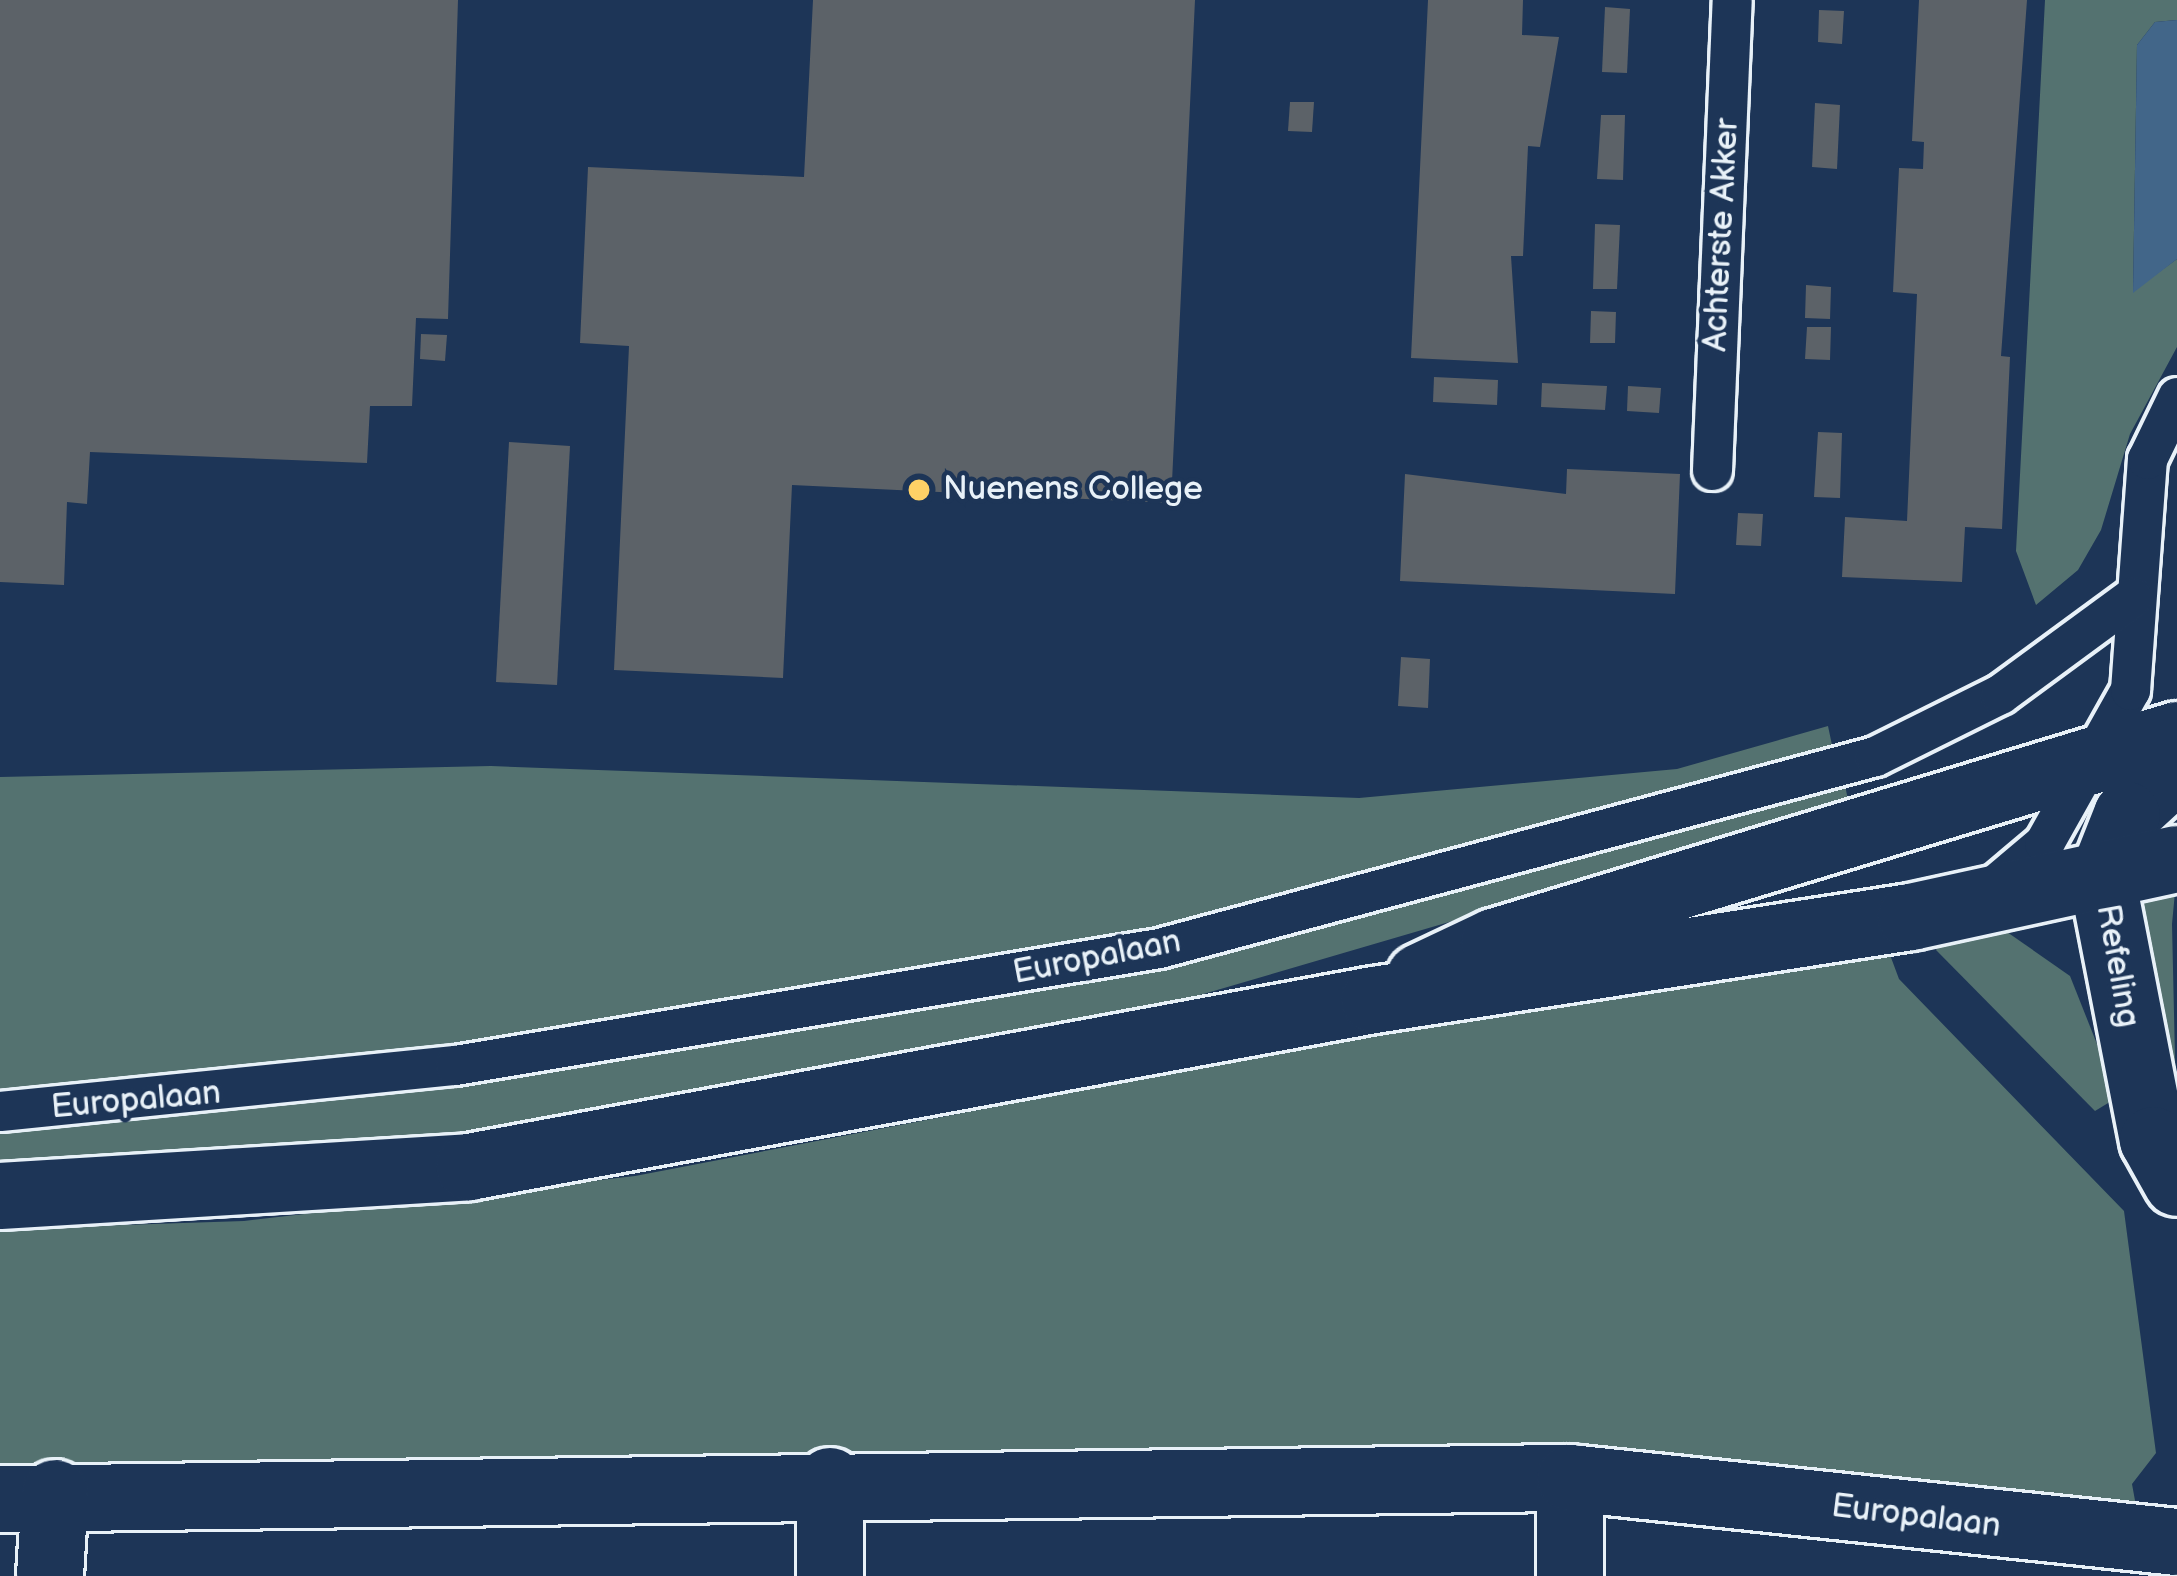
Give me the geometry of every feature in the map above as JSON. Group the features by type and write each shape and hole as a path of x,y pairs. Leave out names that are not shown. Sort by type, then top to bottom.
{"main road":[{"path":"1373,1000 1494,942 2092,756 2177,736"},
{"name":"Refeling","path":"2177,769 2127,815 2102,878 2153,1140 2177,1184"},
{"path":"0,1196 469,1167 1373,1000 1969,906 2177,859"},
{"path":"1570,1478 1570,1576"},
{"name":"Europalaan","path":"27,1496 830,1481 1570,1478 2177,1542"},
{"path":"830,1481 830,1576"},
{"path":"27,1496 50,1576"}],"lane":[{"name":"Achterste Akker","path":"1712,470 1732,0"},
{"path":"1969,906 2044,843 2130,690 2140,630 2132,597 2147,459 2177,397"},
{"name":"Europalaan","path":"0,1112 455,1065 1159,948 1875,756 2000,694 2132,597"}],"green space":[{"path":"2045,0 2177,0 2177,20 2155,22 2137,45 2133,291 2177,259 2177,347 2130,434 2101,530 2078,570 2036,605 2016,551"},
{"path":"1828,726 1832,745 1140,930 795,997 361,1061 0,1093 0,777 491,766 1359,798 1677,769"},
{"path":"1843,775 1849,805 1159,1007 633,1109 346,1150 0,1165 0,1126 443,1085 1064,983 1520,874"},
{"path":"2177,871 2172,924 2177,1147 2130,887"},
{"path":"1951,926 2007,932 2070,976 2118,1097 2095,1111 1936,950"},
{"path":"1883,936 1899,979 2124,1211 2156,1453 2132,1484 2136,1506 0,1476 0,1229 244,1221 635,1176"}],"water":[{"path":"2177,20 2177,259 2133,293 2137,45 2155,22"}],"building":[{"path":"0,0 458,0 448,319 416,318 412,406 370,406 367,463 90,452 87,504 67,502 64,585 0,582"},
{"path":"813,0 1195,0 1171,503 792,485 783,678 614,670 629,346 580,343 588,167 804,177"},
{"path":"1428,0 1523,0 1522,35 1559,37 1540,147 1528,146 1523,256 1511,256 1518,363 1411,358"},
{"path":"1919,0 2027,0 2001,356 2010,357 2002,529 1965,527 1962,582 1842,577 1845,517 1907,521 1917,294 1893,292 1899,168 1923,169 1924,142 1912,141"},
{"path":"1605,7 1630,9 1627,73 1602,72"},
{"path":"1819,10 1844,11 1842,44 1818,42"},
{"path":"1290,102 1314,102 1312,132 1288,131"},
{"path":"1815,103 1840,105 1837,169 1812,167"},
{"path":"1601,115 1625,115 1623,180 1597,179"},
{"path":"1595,224 1620,225 1617,289 1593,289"},
{"path":"1806,285 1831,287 1830,319 1805,318"},
{"path":"1591,311 1616,312 1615,343 1590,343"},
{"path":"1807,327 1831,327 1830,360 1805,359"},
{"path":"421,334 447,335 445,361 420,359"},
{"path":"1434,377 1498,380 1497,405 1433,402"},
{"path":"1542,383 1607,386 1605,410 1541,407"},
{"path":"1628,386 1661,388 1659,413 1627,411"},
{"path":"1818,432 1842,433 1840,498 1814,497"},
{"path":"509,442 570,446 557,685 496,682"},
{"path":"1567,469 1680,474 1675,594 1400,581 1405,474 1566,494"},
{"path":"1738,513 1763,514 1761,546 1736,545"},
{"path":"1401,657 1430,659 1428,708 1398,706"}],"place":[{"name":"Nuenens College","path":"919,490"}]}
